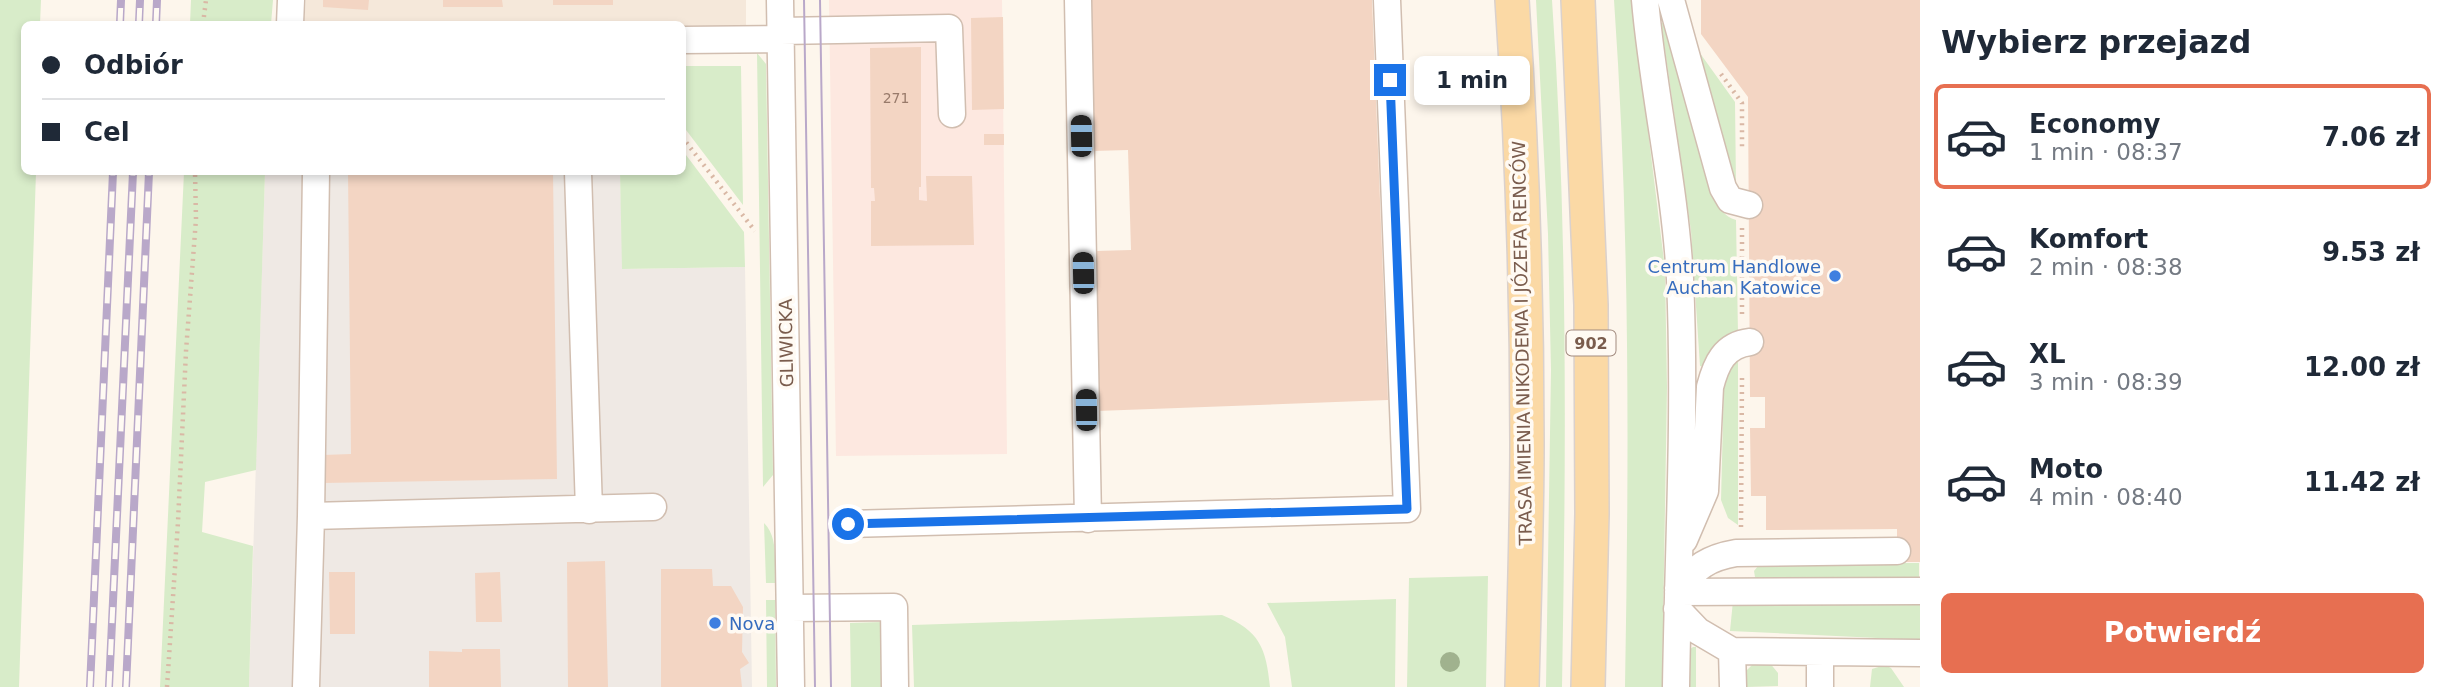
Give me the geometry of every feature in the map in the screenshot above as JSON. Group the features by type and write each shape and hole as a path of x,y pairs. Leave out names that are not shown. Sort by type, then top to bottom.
{"main road":[{"name":"TRASA IMIENIA NIKODEMA I JÓZEFA RENCÓW","path":"1512,0 1523,193 1525,288 1527,444 1522,687"},
{"name":"902","path":"1578,0 1591,305 1592,514 1588,687"}],"street":[{"path":"290,21 291,0"},
{"name":"GLIWICKA","path":"780,0 791,687"},
{"path":"1078,0 1088,519"},
{"path":"848,524 1407,509 1387,0"},
{"path":"1645,0 1674,214 1679,277 1681,352 1676,687"},
{"path":"1671,0 1723,188 1730,200 1746,205"},
{"path":"686,40 949,28 952,114"},
{"path":"306,687 316,175"},
{"path":"578,175 589,510"},
{"path":"1679,551 1705,491 1710,387 1714,371 1721,356 1730,348 1746,343"},
{"path":"311,516 653,507"},
{"path":"1678,596 1696,567 1718,556 1736,553 1897,551"},
{"path":"1678,596 1920,591"},
{"path":"1678,596 1698,631 1732,650 1920,653"},
{"path":"790,608 894,607 895,687"},
{"path":"1732,650 1733,687"},
{"path":"1820,687 1821,652"}],"path":[{"path":"203,21 205,0"},
{"path":"1719,71 1742,103 1742,152"},
{"path":"686,142 755,231"},
{"path":"167,687 196,219 195,175"},
{"path":"1741,528 1746,343 1746,205"}],"shaded area":[{"path":"306,0 746,0 746,26 686,26 686,21 304,21"},
{"path":"829,0 1002,0 1007,454 836,456"},
{"path":"265,175 620,175 623,269 745,267 752,687 249,687"}],"green space":[{"path":"0,0 41,0 40,21 21,21 21,175 36,175 19,687 0,687"},
{"path":"191,0 273,0 271,21 190,21"},
{"path":"1536,0 1552,0 1561,172 1565,429 1562,687 1546,687 1551,370 1548,234"},
{"path":"1614,0 1632,0 1665,269 1667,387 1662,687 1625,687 1626,258"},
{"path":"1666,22 1714,196 1725,214 1736,220 1738,333 1705,367 1700,366 1691,231 1662,29 1662,23"},
{"path":"1697,49 1735,102 1736,185 1732,181"},
{"path":"757,53 766,64 773,475 763,487"},
{"path":"686,66 741,66 743,205 686,130"},
{"path":"686,155 744,232 745,267 622,269 620,175 686,175"},
{"path":"184,175 265,175 256,470 205,482 202,532 253,546 249,687 160,687"},
{"path":"1738,355 1738,525 1728,518 1721,500 1724,379"},
{"path":"764,523 774,543 775,583 766,583"},
{"path":"1764,563 1919,563 1919,582 1760,582 1754,571"},
{"path":"1488,576 1486,687 1407,687 1409,578"},
{"path":"1396,599 1395,687 1292,687 1285,637 1267,603"},
{"path":"766,600 775,600 776,687 767,687"},
{"path":"1920,600 1920,640 1730,631 1733,601"},
{"path":"1222,615 1245,628 1259,642 1270,687 914,687 912,625"},
{"path":"882,622 883,687 851,687 850,623"},
{"path":"1696,647 1696,687 1689,687 1690,649"},
{"path":"1755,662 1769,662 1778,673 1778,686 1746,687 1747,670"},
{"path":"1885,665 1891,668 1904,687 1870,687 1872,669"}],"building":[{"path":"323,0 369,0 368,10 323,7"},
{"path":"443,0 502,0 503,7 443,7"},
{"path":"553,0 613,0 613,5 553,5"},
{"path":"1091,0 1372,0 1388,400 1097,411 1096,251 1131,250 1128,150 1093,151"},
{"name":"Centrum Handlowe Auchan Katowice","path":"1701,0 1920,0 1920,562 1897,562 1897,529 1766,530 1766,496 1751,496 1750,428 1765,428 1765,397 1750,397 1748,97 1701,34"},
{"path":"1003,17 1004,109 972,110 971,18"},
{"path":"921,47 919,200 927,201 926,176 972,176 974,245 871,246 871,201 875,201 874,188 871,188 870,48"},
{"path":"984,134 1004,134 1004,145 984,145"},
{"path":"348,175 553,175 557,479 323,483 323,455 351,454"},
{"path":"605,561 608,687 568,687 567,562"},
{"path":"661,569 712,569 713,586 731,586 743,607 742,652 749,663 740,669 742,687 661,687"},
{"path":"329,572 355,572 355,634 330,634"},
{"path":"500,572 502,622 476,622 475,573"},
{"path":"462,649 500,649 501,687 429,687 429,651 462,652"}],"tram line":[{"path":"804,0 815,687"},
{"path":"820,0 831,687"}],"railway":[{"path":"120,21 121,0"},
{"path":"139,21 140,0"},
{"path":"156,21 157,0"},
{"path":"90,687 113,175"},
{"path":"109,687 133,175"},
{"path":"126,687 149,175"}],"place":[{"name":"Centrum Handlowe Auchan Katowice","path":"1835,276"},
{"name":"Nova","path":"715,623"}],"route":[{"path":"848,524 1407,509 1390,80"}]}
